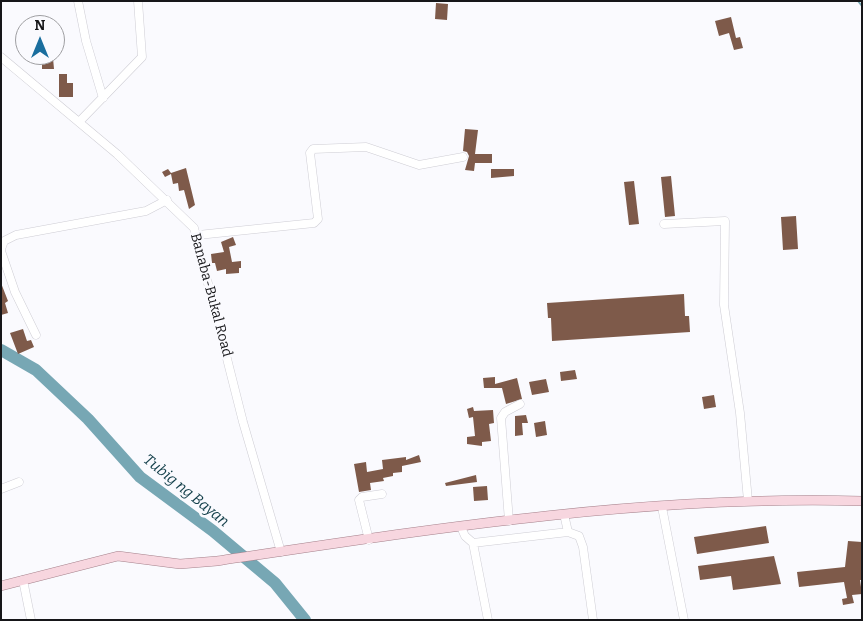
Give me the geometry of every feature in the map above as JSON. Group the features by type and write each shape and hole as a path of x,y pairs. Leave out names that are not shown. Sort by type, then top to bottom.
{"main road":[{"path":"1,586 118,556 180,564 246,557 461,526 564,514 748,501 862,501"}],"street":[{"path":"78,1 86,41 103,98"},
{"path":"79,122 142,56 138,1"},
{"name":"Banaba-Bukal Road","path":"1,57 79,122 167,200 188,221 198,236 244,422 281,552"},
{"path":"198,236 314,224 318,219 310,153 313,149 366,147 419,165 463,157"},
{"path":"36,335 15,292 1,250 4,240 16,236 146,211 167,200"},
{"path":"664,224 725,221 724,305 740,414 748,501"},
{"path":"509,520 501,418 506,412 520,404"},
{"path":"1,489 20,482"},
{"path":"369,540 358,500 362,497 382,494"},
{"path":"662,507 684,620"},
{"path":"564,514 568,532"},
{"path":"461,526 465,536 473,542 488,620"},
{"path":"473,542 568,532 579,536 583,548 593,620"},
{"path":"22,580 31,620"}],"building":[{"path":"436,3 448,4 447,20 435,19"},
{"path":"731,17 736,38 740,37 743,48 734,50 729,33 719,36 715,21"},
{"path":"42,65 54,65 54,69 42,69"},
{"path":"59,74 67,74 67,83 73,83 73,97 59,97"},
{"path":"465,129 478,130 475,154 492,154 492,163 475,163 474,171 465,170 469,156 467,152 463,151"},
{"path":"186,168 195,205 189,209 184,190 179,191 178,183 173,184 171,174 165,177 162,172 168,169 171,173"},
{"path":"491,169 514,169 514,176 491,178"},
{"path":"671,176 675,216 665,217 661,177"},
{"path":"634,181 639,224 629,225 624,182"},
{"path":"796,216 798,249 783,250 781,217"},
{"path":"233,237 236,245 229,247 232,262 241,261 241,268 239,268 239,273 226,274 226,269 217,271 215,263 212,263 211,254 224,252 221,242"},
{"path":"1,283 8,301 5,303 8,313 1,315"},
{"path":"684,294 685,316 689,316 690,332 552,341 551,318 548,318 547,303"},
{"path":"23,329 27,341 31,340 34,347 18,354 10,333"},
{"path":"575,370 577,379 561,381 560,372"},
{"path":"495,377 495,384 517,378 522,399 506,404 502,388 484,388 483,378"},
{"path":"546,379 549,392 532,395 529,382"},
{"path":"714,395 716,407 704,409 702,397"},
{"path":"473,407 474,411 493,410 494,423 489,424 491,441 482,442 482,446 467,444 467,437 475,436 473,417 469,418 467,409"},
{"path":"526,415 528,423 522,423 523,435 515,436 515,416"},
{"path":"545,421 547,435 536,437 534,423"},
{"path":"419,455 421,462 402,466 402,472 393,473 393,476 383,478 384,481 370,483 371,490 359,492 354,464 366,462 367,472 383,469 382,460 406,457 406,460"},
{"path":"476,475 477,482 446,486 445,483"},
{"path":"487,486 488,500 474,501 473,487"},
{"path":"766,526 769,543 697,554 694,537"},
{"path":"848,541 862,542 862,580 860,580 862,594 852,595 854,603 843,605 842,599 847,598 844,582 799,587 797,572 845,567"},
{"path":"774,556 781,584 733,590 731,576 700,580 698,566"}],"waterway":[{"path":"858,1 862,6"},
{"name":"Tubig ng Bayan","path":"1,350 36,370 88,419 140,477 213,531 275,583 305,620"}]}
